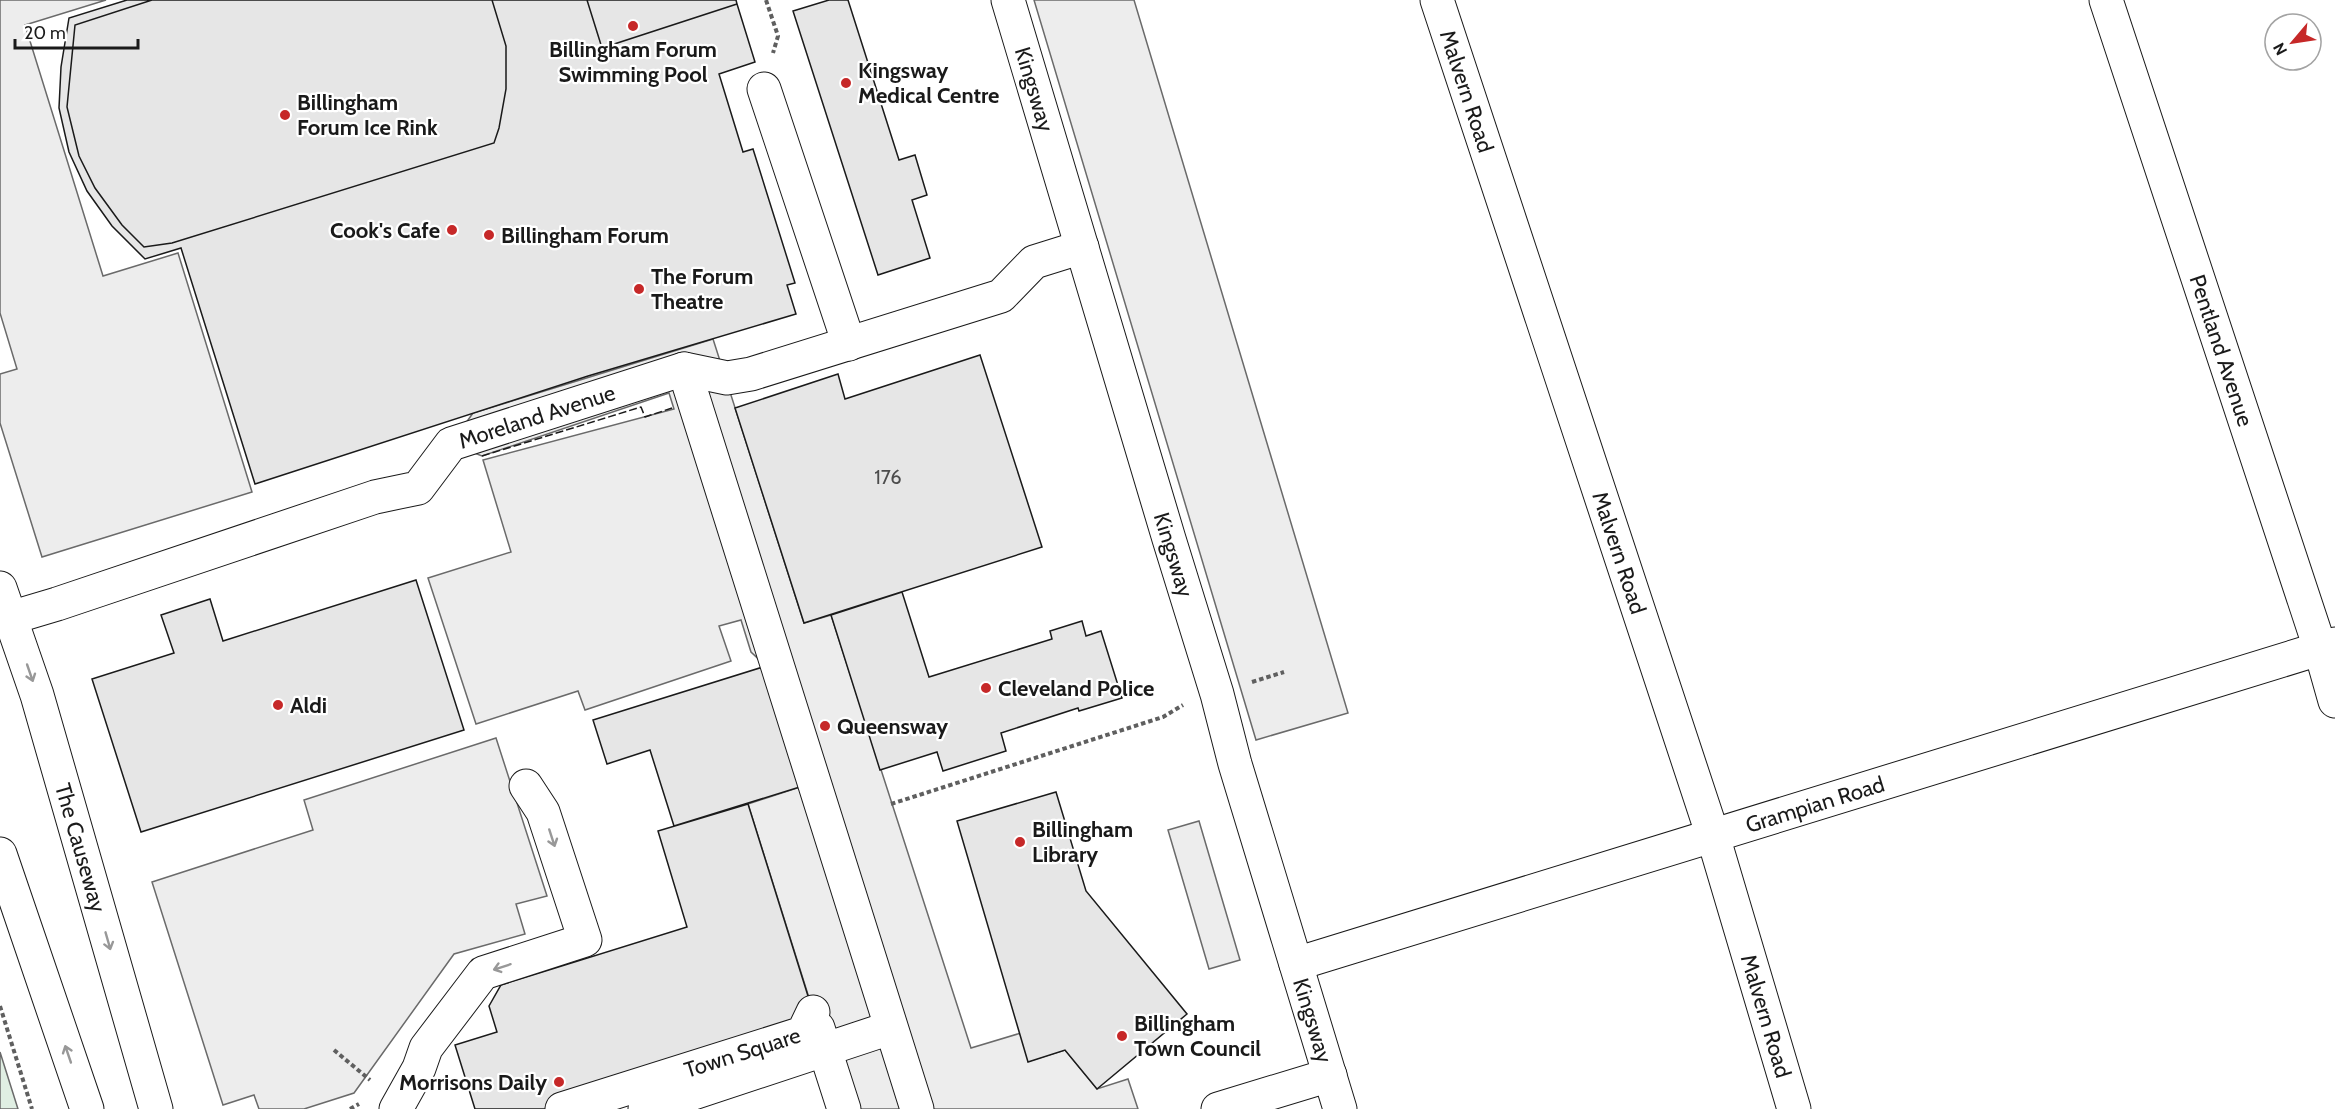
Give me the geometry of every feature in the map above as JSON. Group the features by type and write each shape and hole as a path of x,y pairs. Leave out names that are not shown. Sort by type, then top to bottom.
{"street":[{"name":"Kingsway","path":"1008,0 1340,1109"},
{"name":"Malvern Road","path":"1437,0 1713,836 1794,1109"},
{"name":"Pentland Avenue","path":"2106,0 2327,646 2335,701"},
{"path":"765,89 849,345"},
{"name":"Moreland Avenue","path":"4,609 57,604 375,497 418,488 451,444 684,369 727,378 751,374 1001,296 1034,262 1082,247"},
{"path":"684,369 916,1109"},
{"name":"The Causeway","path":"4,609 37,695 156,1109"},
{"name":"Grampian Road","path":"1296,964 2327,646"},
{"path":"396,1109 419,1068 426,1048 483,973 585,940 543,812 526,786"},
{"path":"0,854 87,1109"},
{"name":"Town Square","path":"562,1109 803,1033 813,1012 844,1109"},
{"path":"645,1109 890,1028"},
{"path":"1218,1109 1330,1075"}],"path":[{"path":"765,89 777,36 766,0"},
{"path":"891,804 1163,717 1182,705 1284,672"},
{"path":"0,1006 32,1109"},
{"path":"334,1050 375,1084"}],"green space":[{"path":"0,1052 18,1109 0,1109"}],"shaded area":[{"path":"0,0 106,0 25,25 103,276 178,253 252,492 42,557 0,423 0,374 17,369 0,313"},
{"path":"1034,0 1134,0 1348,713 1256,740"},
{"path":"713,339 804,623 831,615 971,1048 1021,1033 1029,1061 1065,1050 1097,1089 1128,1079 1138,1109 844,1109 748,804 803,786 766,666 751,652 741,620 719,626 731,661 585,710 578,691 476,724 428,578 511,552 483,460 674,409 669,393 482,456 451,444 473,413"},
{"path":"496,738 547,896 516,904 525,934 454,954 354,1093 304,1109 259,1109 254,1095 223,1105 152,882 313,830 304,800"},
{"path":"1199,821 1240,960 1209,969 1168,830"}],"building":[{"name":"Billingham Forum","path":"127,0 152,0 75,25 67,107 79,156 95,188 122,225 144,247 172,243 494,143 506,89 506,46 492,0 587,0 602,48 737,4 755,62 719,74 743,152 753,149 795,283 787,285 796,314 588,376 255,484 181,248 145,259 112,226 87,191 69,152 59,108 61,67 69,18"},
{"name":"Billingham Forum Ice Rink","path":"152,0 492,0 506,46 506,89 494,143 172,243 144,247 122,225 95,188 79,156 67,107 75,25"},
{"name":"Billingham Forum Swimming Pool","path":"587,0 736,0 737,4 602,48"},
{"name":"Kingsway Medical Centre","path":"829,0 848,0 899,160 915,155 927,195 912,200 930,258 878,275 793,11"},
{"path":"980,355 1042,547 804,623 735,408 838,374 845,399"},
{"name":"Aldi","path":"416,580 464,730 141,832 92,679 174,653 161,615 210,599 223,641"},
{"name":"Cleveland Police","path":"902,592 929,677 1052,639 1050,631 1082,621 1086,636 1101,631 1122,698 1079,711 1078,708 1001,733 1006,751 943,771 937,752 880,770 831,615"},
{"path":"766,666 803,786 674,826 650,750 607,764 593,720"},
{"path":"1056,792 1086,891 1187,1014 1097,1089 1065,1050 1028,1062 957,821"},
{"path":"748,804 813,1012 562,1109 475,1109 455,1045 497,1032 489,1006 501,985 687,927 658,831"}],"fence":[{"path":"482,456 641,407 645,417 672,408"}],"place":[{"name":"Billingham Forum Swimming Pool","path":"633,26"},
{"name":"Kingsway Medical Centre","path":"846,83"},
{"name":"Billingham Forum Ice Rink","path":"285,115"},
{"name":"Cook's Cafe","path":"452,230"},
{"name":"Billingham Forum","path":"489,235"},
{"name":"The Forum Theatre","path":"639,289"},
{"name":"Cleveland Police","path":"986,688"},
{"name":"Aldi","path":"278,705"},
{"name":"Queensway","path":"825,726"},
{"name":"Billingham Library","path":"1020,842"},
{"name":"Billingham Town Council","path":"1122,1036"},
{"name":"Morrisons Daily","path":"559,1082"}]}
